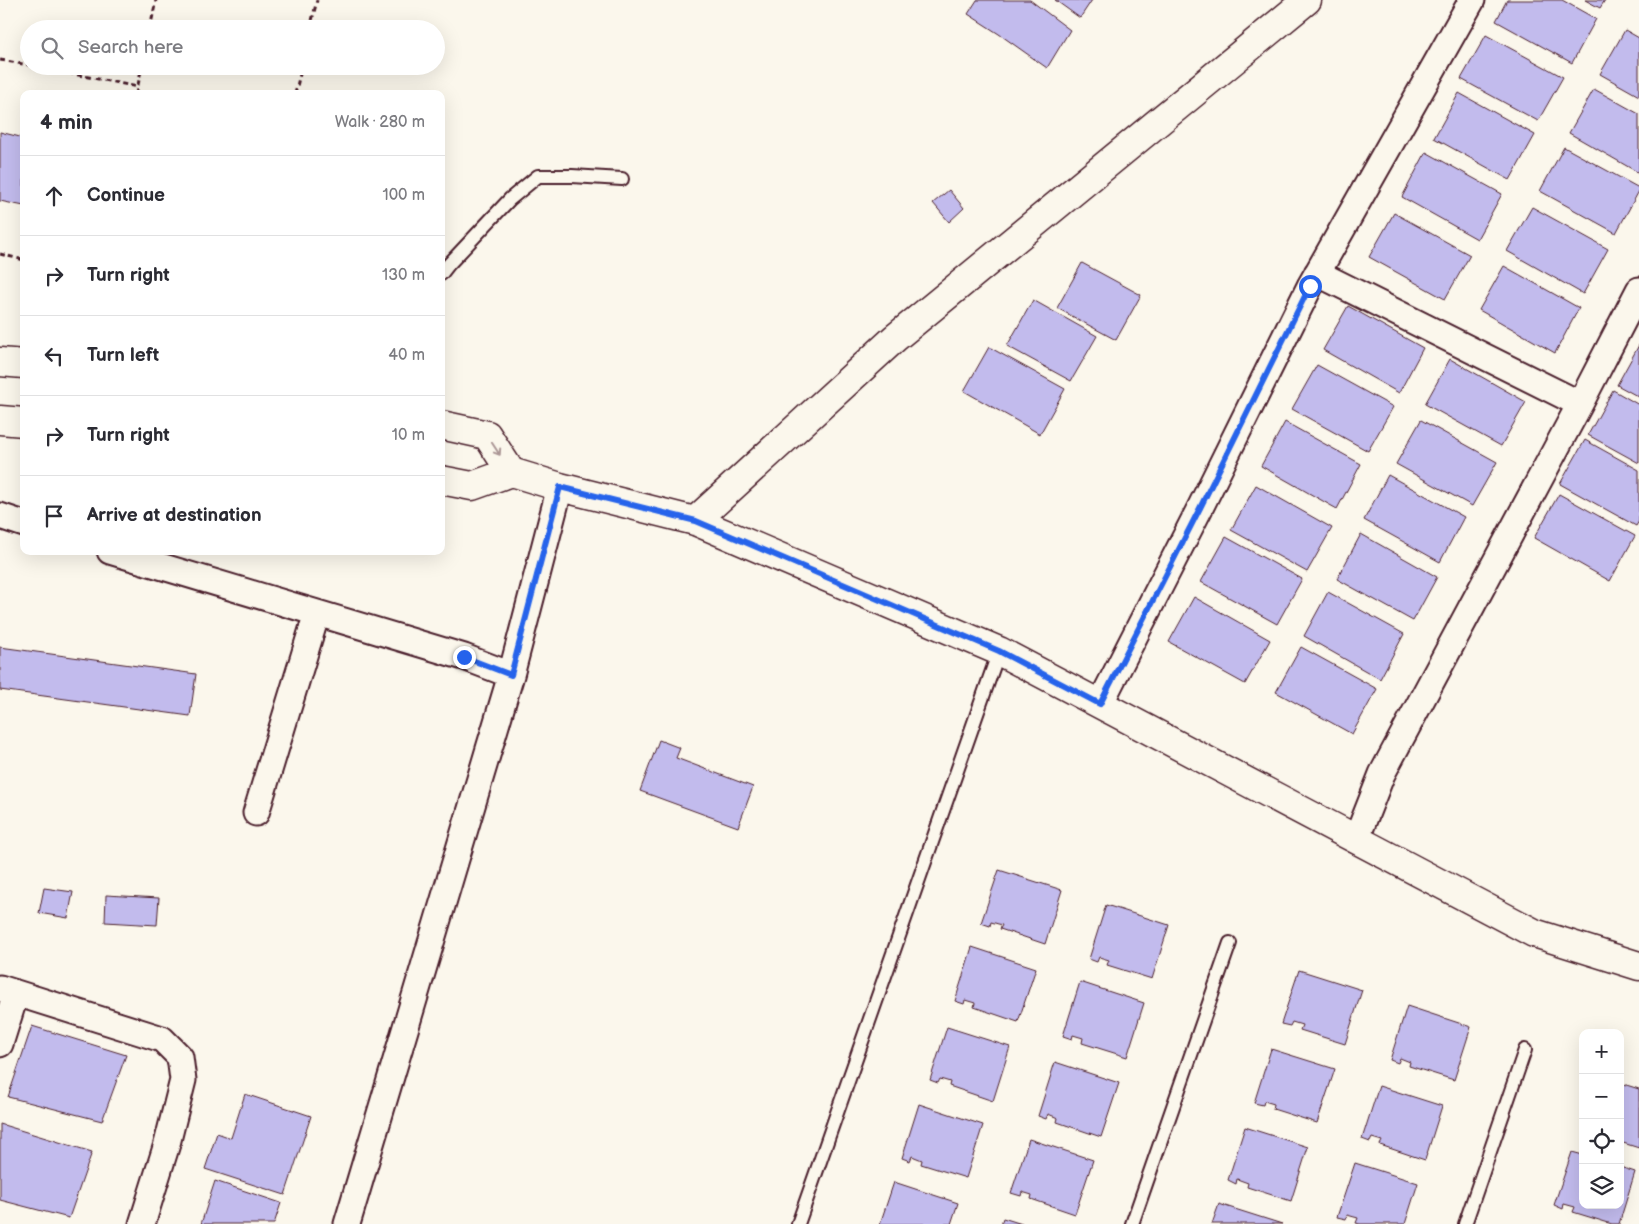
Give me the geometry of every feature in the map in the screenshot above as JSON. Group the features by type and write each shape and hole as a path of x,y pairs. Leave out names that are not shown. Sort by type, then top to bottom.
{"street":[{"path":"696,521 895,338 1307,0"},
{"path":"1100,704 1317,274 1472,0"},
{"path":"1317,274 1580,404"},
{"path":"1356,840 1382,774 1639,290"},
{"path":"0,362 20,364"},
{"path":"0,420 20,422"},
{"path":"445,427 487,435 512,472"},
{"path":"445,481 472,486 512,472 560,487 696,521 999,651 1534,933 1639,966"},
{"path":"347,1224 511,675 560,487"},
{"path":"0,516 20,523"},
{"path":"123,555 464,657 511,675"},
{"path":"256,812 317,613"},
{"path":"0,1044 8,990 162,1039 180,1058 183,1080 167,1144 142,1224"}],"lane":[{"path":"445,269 510,199 538,176 622,179"},
{"path":"798,1224 999,651"},
{"path":"1132,1224 1230,943"},
{"path":"1466,1224 1525,1050"}],"path":[{"path":"152,20 156,0"},
{"path":"312,20 317,0"},
{"path":"0,60 20,63"},
{"path":"78,75 138,87"},
{"path":"137,90 140,75"},
{"path":"296,90 300,75"},
{"path":"0,254 20,259"}],"building":[{"path":"977,0 1030,0 1070,30 1047,68 968,14"},
{"path":"1055,0 1092,0 1080,18"},
{"path":"1507,0 1562,0 1596,19 1572,63 1496,21"},
{"path":"1585,0 1605,0 1600,8"},
{"path":"1625,30 1639,38 1639,96 1600,74"},
{"path":"1486,35 1563,77 1538,121 1461,79"},
{"path":"1594,89 1639,114 1639,173 1569,133"},
{"path":"1459,93 1535,135 1510,180 1434,138"},
{"path":"0,132 20,137 20,205 0,201"},
{"path":"1564,147 1639,188 1616,233 1540,191"},
{"path":"1426,152 1502,194 1477,239 1402,197"},
{"path":"949,190 964,208 949,222 933,203"},
{"path":"1532,207 1608,249 1583,294 1507,251"},
{"path":"1394,213 1470,255 1445,299 1369,257"},
{"path":"1082,263 1141,295 1116,340 1057,308"},
{"path":"1504,266 1579,308 1555,353 1479,310"},
{"path":"1033,300 1097,336 1071,381 1007,346"},
{"path":"1348,306 1423,348 1399,393 1323,350"},
{"path":"1639,345 1639,397 1617,385"},
{"path":"989,347 1065,389 1040,434 964,391"},
{"path":"1450,359 1526,402 1501,446 1425,404"},
{"path":"1317,365 1393,407 1368,451 1292,409"},
{"path":"1613,390 1639,405 1639,463 1588,435"},
{"path":"1421,420 1497,462 1472,506 1396,464"},
{"path":"1285,422 1361,464 1337,509 1261,466"},
{"path":"1585,440 1639,470 1639,521 1636,526 1560,484"},
{"path":"1388,475 1464,517 1440,562 1364,520"},
{"path":"1256,485 1332,528 1307,572 1231,530"},
{"path":"1559,494 1635,536 1610,581 1534,538"},
{"path":"1361,534 1437,577 1413,621 1337,579"},
{"path":"1226,537 1302,579 1277,624 1201,582"},
{"path":"1328,592 1404,634 1380,679 1304,636"},
{"path":"1194,597 1270,640 1245,684 1169,642"},
{"path":"0,647 196,674 190,716 0,690"},
{"path":"1301,647 1377,689 1352,734 1276,692"},
{"path":"659,740 680,748 676,758 753,787 738,827 640,791"},
{"path":"999,870 1062,890 1045,944 1000,929 1002,925 991,922 990,926 981,923"},
{"path":"44,888 73,892 68,918 39,913"},
{"path":"106,895 159,898 157,925 105,922"},
{"path":"1106,905 1169,925 1152,979 1107,965 1109,960 1099,957 1097,962 1089,959"},
{"path":"972,947 1036,968 1018,1022 974,1007 975,1003 965,1000 964,1004 955,1001"},
{"path":"1299,970 1362,990 1345,1044 1300,1030 1302,1025 1292,1022 1290,1026 1281,1024"},
{"path":"1080,982 1144,1003 1127,1057 1082,1043 1083,1038 1073,1035 1072,1039 1063,1036"},
{"path":"1407,1006 1471,1027 1454,1080 1409,1066 1410,1062 1400,1058 1398,1063 1390,1060"},
{"path":"32,1026 126,1055 102,1121 8,1097"},
{"path":"947,1027 1010,1047 993,1101 949,1086 950,1082 940,1079 938,1083 930,1080"},
{"path":"1271,1049 1335,1069 1317,1123 1273,1109 1274,1104 1264,1101 1263,1105 1254,1103"},
{"path":"1055,1062 1119,1083 1101,1137 1057,1122 1058,1118 1048,1114 1046,1119 1038,1116"},
{"path":"1624,1084 1639,1089 1639,1148 1624,1143"},
{"path":"1379,1086 1442,1106 1425,1160 1380,1145 1382,1141 1372,1138 1370,1142 1362,1139"},
{"path":"245,1094 311,1116 285,1195 205,1169 217,1133 231,1138"},
{"path":"919,1104 983,1125 966,1178 921,1164 922,1160 912,1156 910,1161 902,1158"},
{"path":"0,1124 92,1152 69,1218 0,1200"},
{"path":"1245,1127 1308,1147 1291,1201 1247,1187 1248,1183 1237,1179 1236,1184 1228,1180"},
{"path":"1029,1139 1093,1160 1075,1214 1031,1199 1032,1195 1022,1192 1021,1196 1011,1193"},
{"path":"1572,1152 1579,1154 1579,1209 1624,1209 1619,1224 1612,1224 1573,1212 1575,1207 1564,1204 1563,1209 1554,1205"},
{"path":"1355,1163 1418,1183 1405,1224 1360,1224 1356,1223 1358,1218 1347,1215 1346,1219 1337,1217"},
{"path":"1624,1168 1635,1172 1624,1208"},
{"path":"215,1181 281,1203 274,1224 201,1224"},
{"path":"894,1182 958,1203 951,1224 880,1224"},
{"path":"1219,1204 1282,1224 1212,1224"},
{"path":"1003,1218 1022,1224 1001,1224"}],"route":[{"path":"464,657 511,675 560,487 696,521 999,651 1100,704 1310,286"}]}
